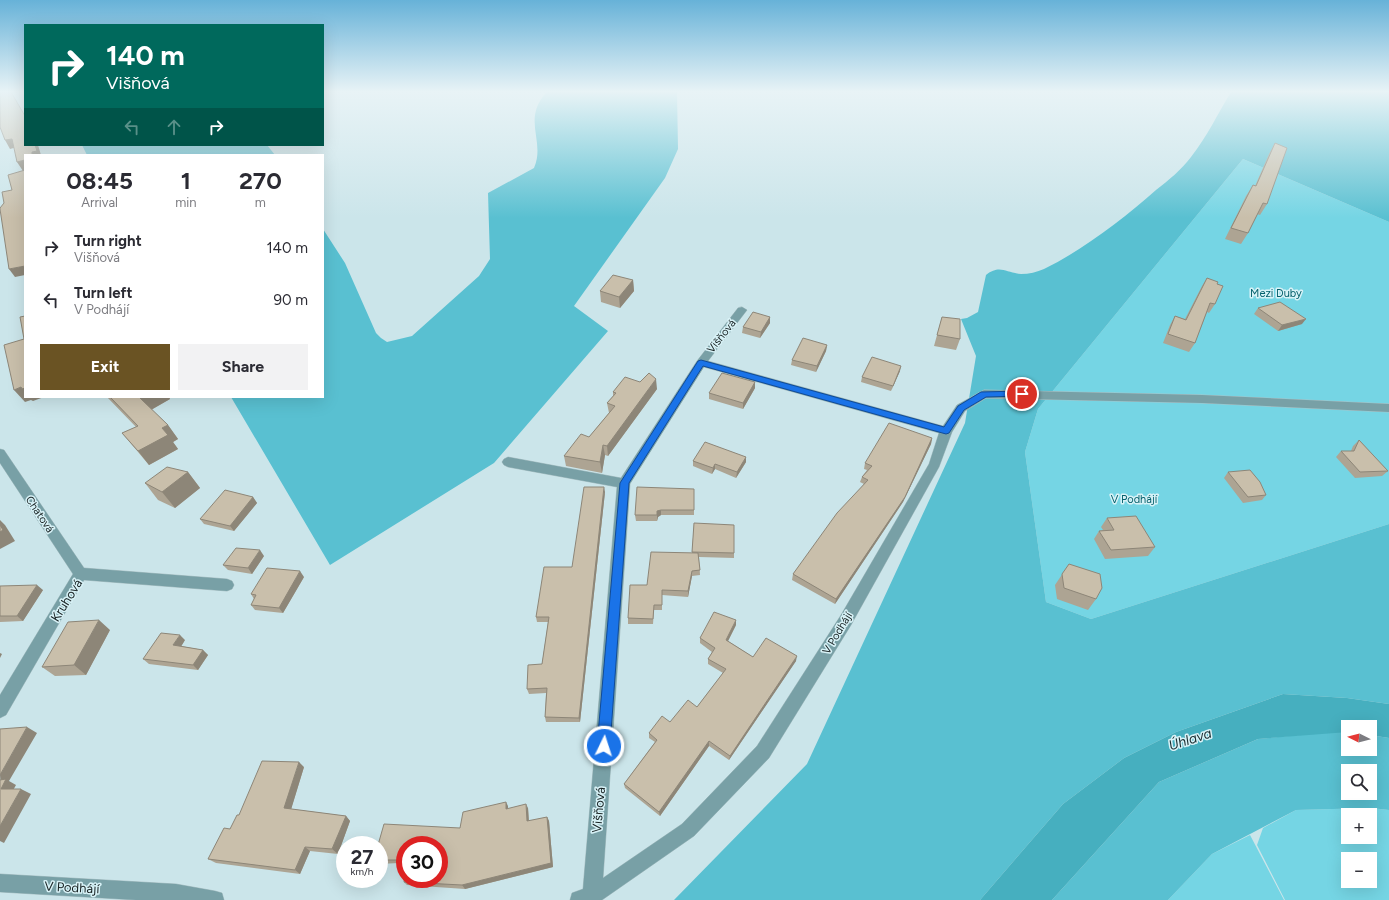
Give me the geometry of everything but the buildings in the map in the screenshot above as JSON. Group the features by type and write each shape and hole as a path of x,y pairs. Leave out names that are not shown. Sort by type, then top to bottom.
{"street":[{"name":"Višňová","path":"585,898 624,483 701,363 742,310"},
{"name":"Višňová","path":"701,363 946,431"},
{"name":"V Podhájí","path":"585,898 688,830 763,752 853,606 935,464 946,431 961,408 984,394 1022,394 1194,399 1389,408"},
{"name":"Chatová","path":"0,453 80,574"},
{"path":"508,462 624,483"},
{"name":"Kruhová","path":"0,710 80,574 227,585"},
{"name":"V Podhájí","path":"0,883 176,893 215,900"}],"green space":[{"name":"Mezi Duby","path":"1243,159 1389,222 1389,524 1091,619 1046,602 1025,452 1038,409"},
{"path":"1341,809 1341,844 1377,844 1377,809 1389,810 1389,900 1285,900 1257,845 1263,828 1296,810"},
{"path":"1250,835 1284,900 1168,900 1212,854"}],"shaded area":[{"path":"535,134 678,134 678,149 665,178 574,306 608,331 494,463 330,565 232,398 324,398 324,231 345,263 376,333 387,342 412,336 479,276 490,259 488,193 534,168 537,158"},
{"path":"1206,134 1389,134 1389,222 1243,159 1038,409 1025,452 1046,602 1091,619 1389,524 1389,704 1347,698 1283,694 1176,732 1124,758 1063,804 980,900 674,900 807,764 965,423 976,356 961,319 967,318 978,312 986,275 995,270 1003,270 1021,274 1030,273 1041,270 1073,253 1116,223 1170,179 1187,162"},
{"path":"82,146 268,146 274,154 86,154"},
{"path":"1341,731 1341,756 1377,756 1377,736 1389,738 1389,810 1377,808 1341,808 1296,810 1212,854 1168,900 1052,900 1159,782 1258,739"}],"water":[{"name":"Úhlava","path":"1283,694 1347,698 1389,704 1389,738 1377,736 1377,720 1341,720 1341,733 1258,739 1159,782 1052,900 980,900 1063,804 1124,758 1176,732"}],"route":[{"path":"604,746 624,483 701,363 946,431 961,408 984,394 1022,394"}]}
